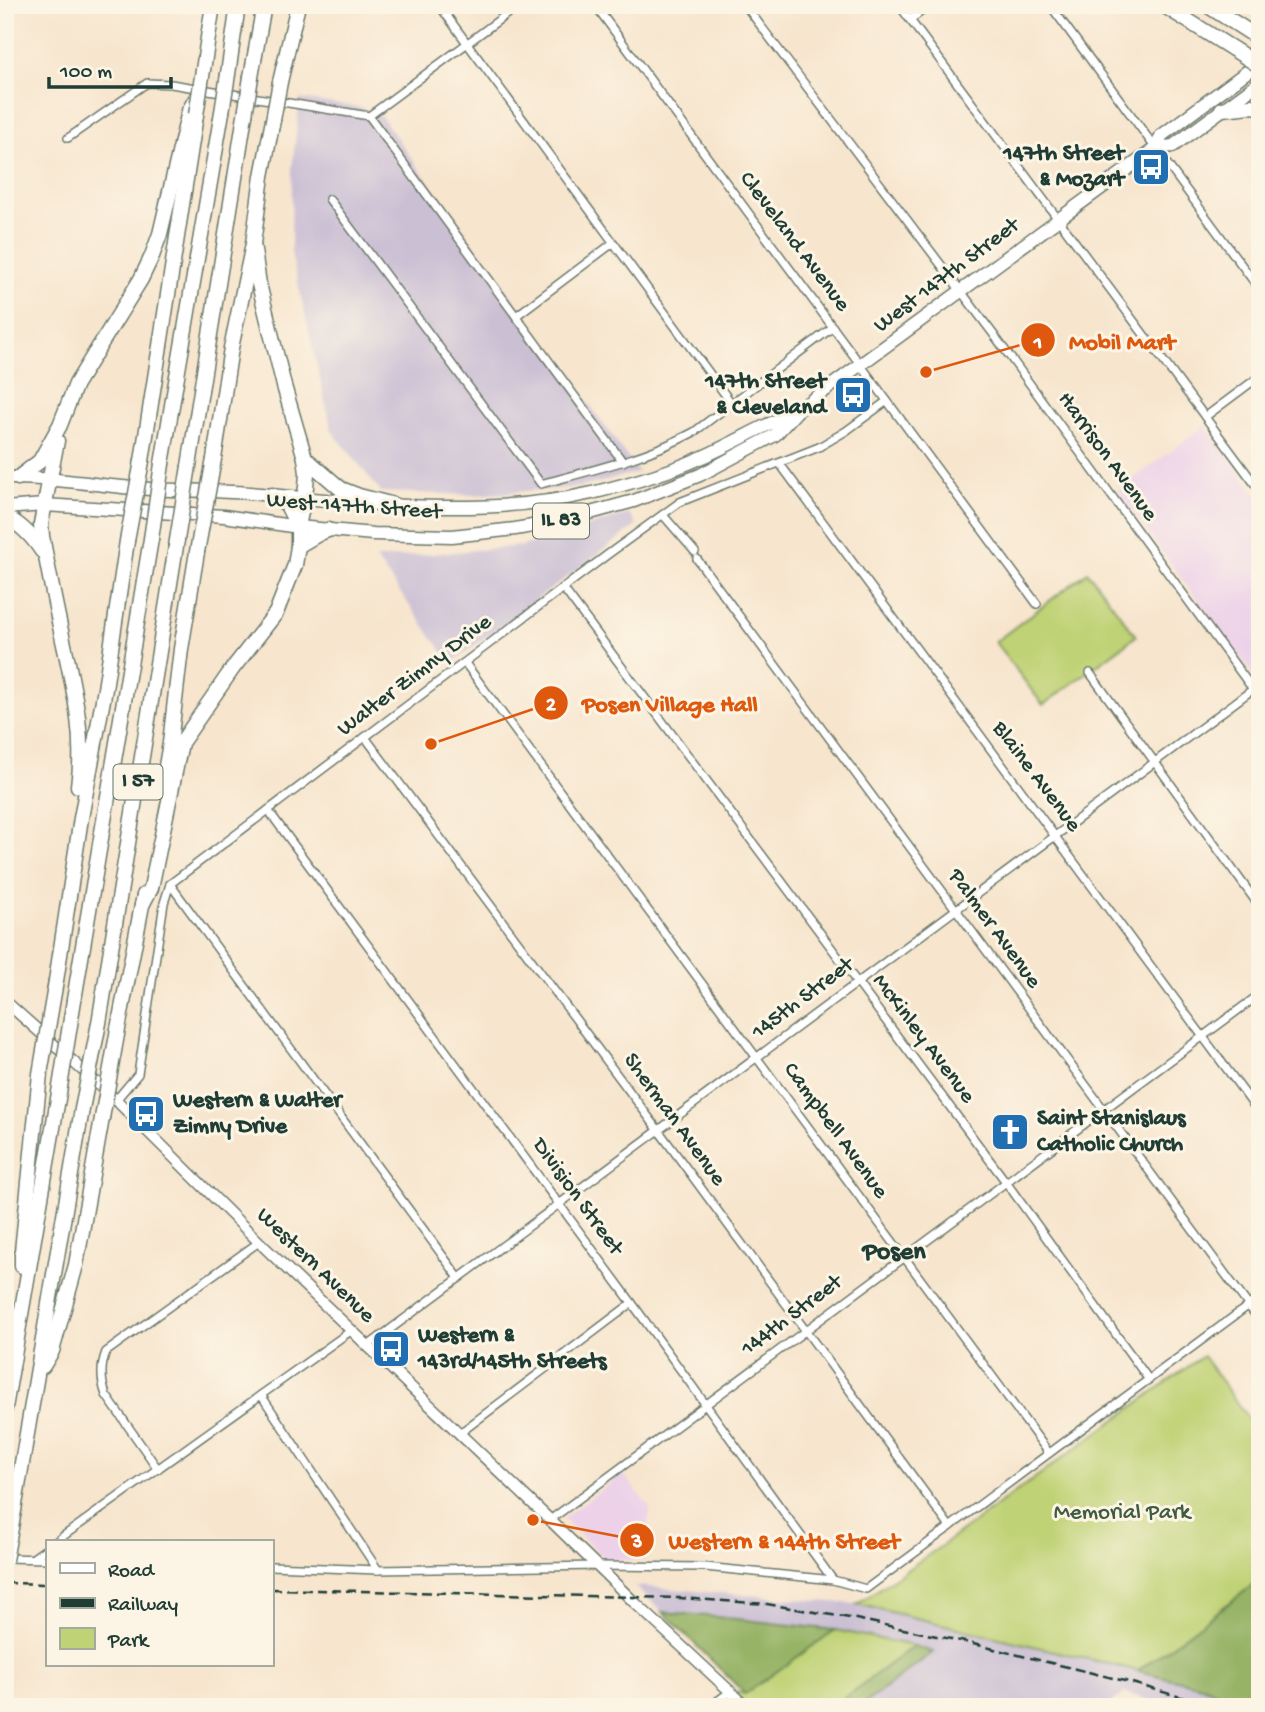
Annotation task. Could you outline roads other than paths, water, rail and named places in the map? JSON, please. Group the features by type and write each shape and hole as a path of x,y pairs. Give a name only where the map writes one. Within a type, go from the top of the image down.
{"highway":[{"path":"12,478 40,461 60,425 76,384 142,279 152,256 200,92 213,5"},
{"name":"I 57","path":"5,1408 238,5"},
{"name":"I 57","path":"5,1559 99,1023 264,5"},
{"path":"38,1377 52,1351 76,1265 170,743 181,649 230,348 253,244 262,176 280,82 298,5"},
{"path":"1163,5 1260,63"},
{"path":"1207,5 1256,36"},
{"path":"1222,109 1260,107"},
{"path":"23,1302 22,1251 40,1074 80,818 105,689 142,461 193,113"},
{"path":"142,905 151,888 181,743 233,668 276,613 295,565 307,473 259,284 253,244"},
{"path":"60,425 41,524 78,716 80,759 77,791 80,818"},
{"path":"305,458 341,489 394,505"},
{"path":"272,495 287,505 298,527"},
{"path":"5,516 27,531 46,557"},
{"path":"298,546 328,530"}],"main road":[{"name":"West 147th Street","path":"1156,148 1161,136 1260,63"},
{"name":"West 147th Street","path":"12,478 49,478 124,487 434,508 486,508 546,501 591,493 643,479 697,460 797,411 862,366 1156,148 1174,146 1260,82"},
{"name":"West 147th Street","path":"5,508 44,505 224,516 373,534 452,536 515,529 561,521 634,501 700,475 775,435 797,411"},
{"name":"Western Avenue","path":"5,1001 116,1100 259,1242 747,1707"}],"street":[{"path":"439,5 732,404"},
{"path":"369,116 519,5"},
{"name":"Cleveland Avenue","path":"594,5 1037,604"},
{"name":"Harrison Avenue","path":"745,5 1256,686 1260,699"},
{"path":"899,5 1260,491"},
{"path":"910,20 930,5"},
{"path":"1050,5 1260,290"},
{"path":"68,138 147,83 171,84 369,116 623,462"},
{"path":"330,199 541,484 623,462 674,443 694,432 833,327"},
{"path":"516,316 613,243"},
{"path":"1205,418 1260,376"},
{"name":"Walter Zimny Drive","path":"170,884 680,502 819,447 887,401"},
{"name":"Blaine Avenue","path":"780,464 1260,1114"},
{"name":"Palmer Avenue","path":"663,515 696,556 1260,1321"},
{"name":"McKinley Avenue","path":"563,588 1006,1182 1149,1380"},
{"name":"Campbell Avenue","path":"465,663 1048,1453"},
{"path":"1090,673 1260,907"},
{"name":"145th Street","path":"369,1345 1256,686"},
{"name":"Sherman Avenue","path":"365,737 950,1527"},
{"name":"Division Street","path":"268,810 833,1580"},
{"path":"116,1100 138,1074 162,913 170,884"},
{"path":"170,884 459,1278"},
{"name":"144th Street","path":"550,1520 1260,994"},
{"path":"158,1469 106,1395 102,1385 101,1363 106,1352 259,1242"},
{"path":"273,1566 378,1570 705,1567 833,1580 866,1589 1260,1297"},
{"path":"460,1433 632,1303"},
{"path":"58,1540 352,1330"},
{"path":"261,1395 378,1570"},
{"path":"32,1559 46,1549"},
{"path":"5,1559 46,1559"},
{"path":"709,1707 731,1691"}],"railway":[{"path":"5,1583 46,1584"},
{"path":"273,1589 680,1598 767,1604 965,1642 1125,1681 1215,1707"}],"place":[{"name":"147th Street & Mozart","path":"1151,167"},
{"name":"Mobil Mart","path":"926,372"},
{"name":"147th Street & Cleveland","path":"853,395"},
{"name":"Posen Village Hall","path":"431,744"},
{"name":"Western & Walter Zimny Drive","path":"146,1114"},
{"name":"Saint Stanislaus Catholic Church","path":"1010,1132"},
{"name":"Western & 143rd/145th Streets","path":"391,1349"},
{"name":"Western & 144th Street","path":"533,1520"}],"district":[{"name":"Posen","path":"894,1253"}],"park label":[{"name":"Memorial Park","path":"1122,1513"}]}
